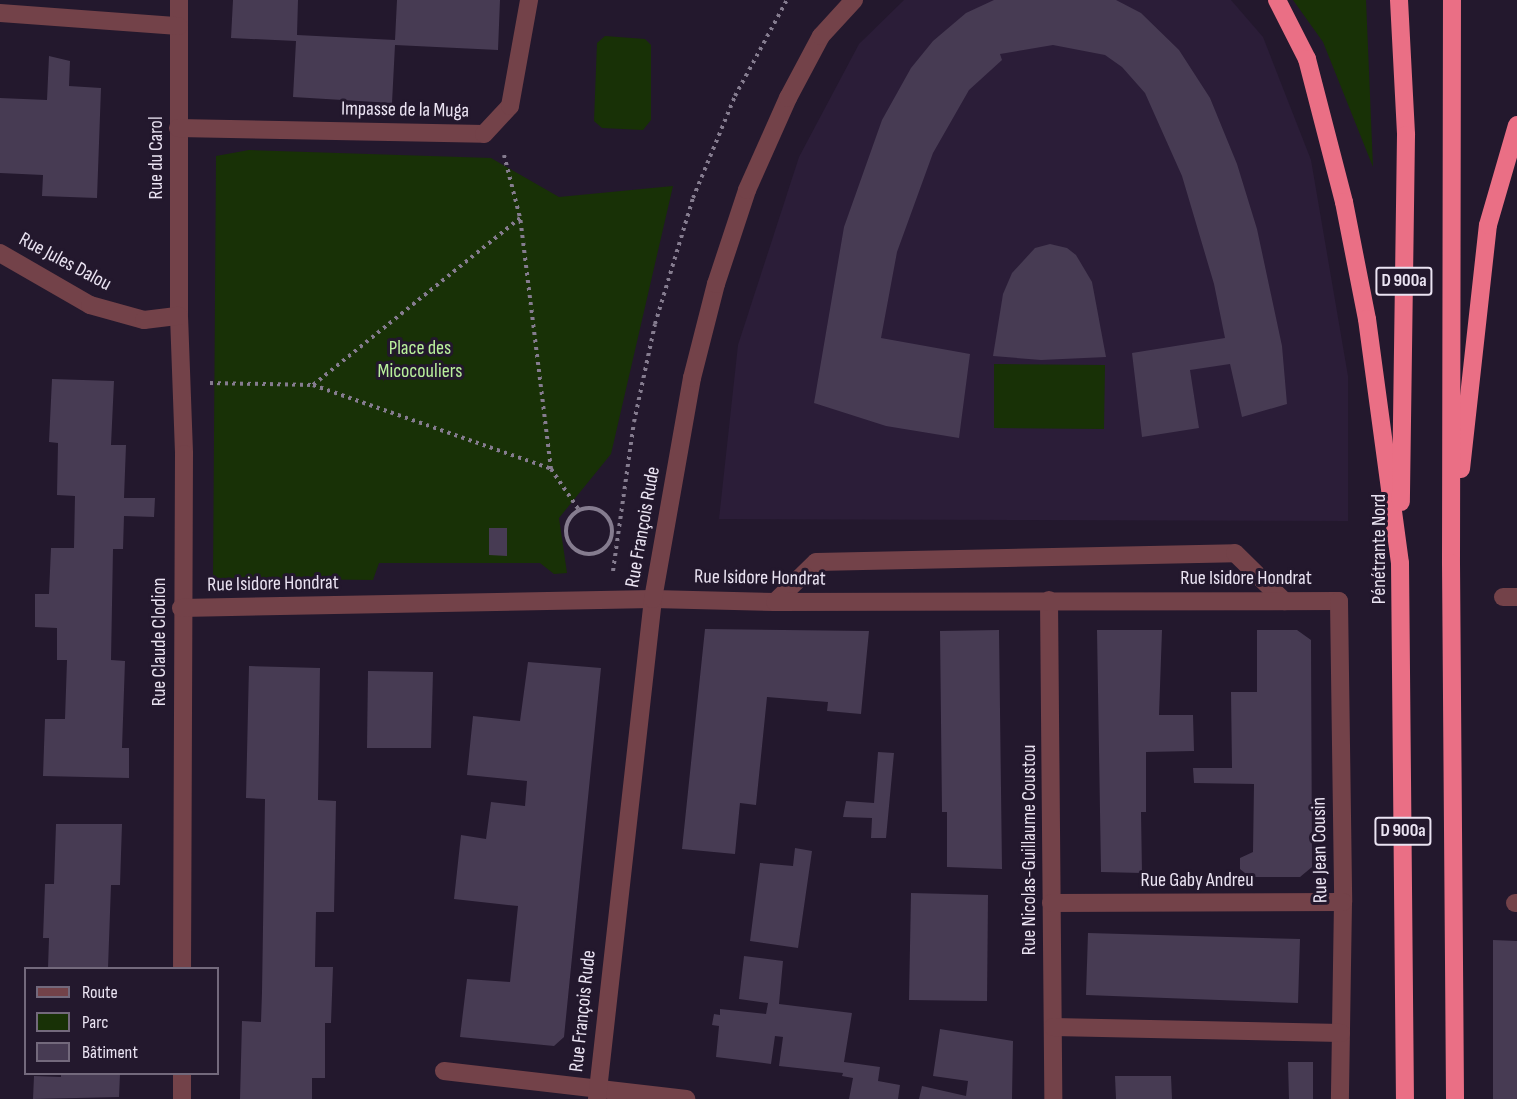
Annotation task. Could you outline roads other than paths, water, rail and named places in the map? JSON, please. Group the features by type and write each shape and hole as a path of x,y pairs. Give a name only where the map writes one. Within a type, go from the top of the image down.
{"highway":[{"path":"1277,0 1307,59 1344,202 1367,319 1400,563"},
{"name":"Pénétrante Nord","path":"1399,0 1406,135 1400,563 1405,1099"},
{"name":"D 900a","path":"1452,0 1451,563 1455,1099"},
{"path":"1451,563 1488,225 1517,125"}],"street":[{"name":"Rue du Carol","path":"178,0 179,316"},
{"name":"Impasse de la Muga","path":"178,129 483,134 510,106 529,0"},
{"name":"Rue François Rude","path":"597,1094 653,598 693,378 716,284 747,190 788,98 821,36 854,0"},
{"path":"0,14 178,26"},
{"name":"Rue Jules Dalou","path":"0,253 90,305 144,320 179,316"},
{"name":"Rue Claude Clodion","path":"179,316 182,382 182,967"},
{"path":"775,602 816,562 1235,554 1284,601"},
{"name":"Rue Isidore Hondrat","path":"181,608 653,598 775,602 1339,601"},
{"name":"Rue Nicolas-Guillaume Coustou","path":"1049,600 1053,1099"},
{"name":"Rue Jean Cousin","path":"1339,601 1343,902 1340,1099"},
{"name":"Rue Gaby Andreu","path":"1052,903 1343,902"},
{"path":"1053,1027 1341,1033"},
{"path":"444,1071 597,1094 686,1099"},
{"path":"182,1075 183,1099"}],"park label":[{"name":"Place des Micocouliers","path":"420,360"}]}
